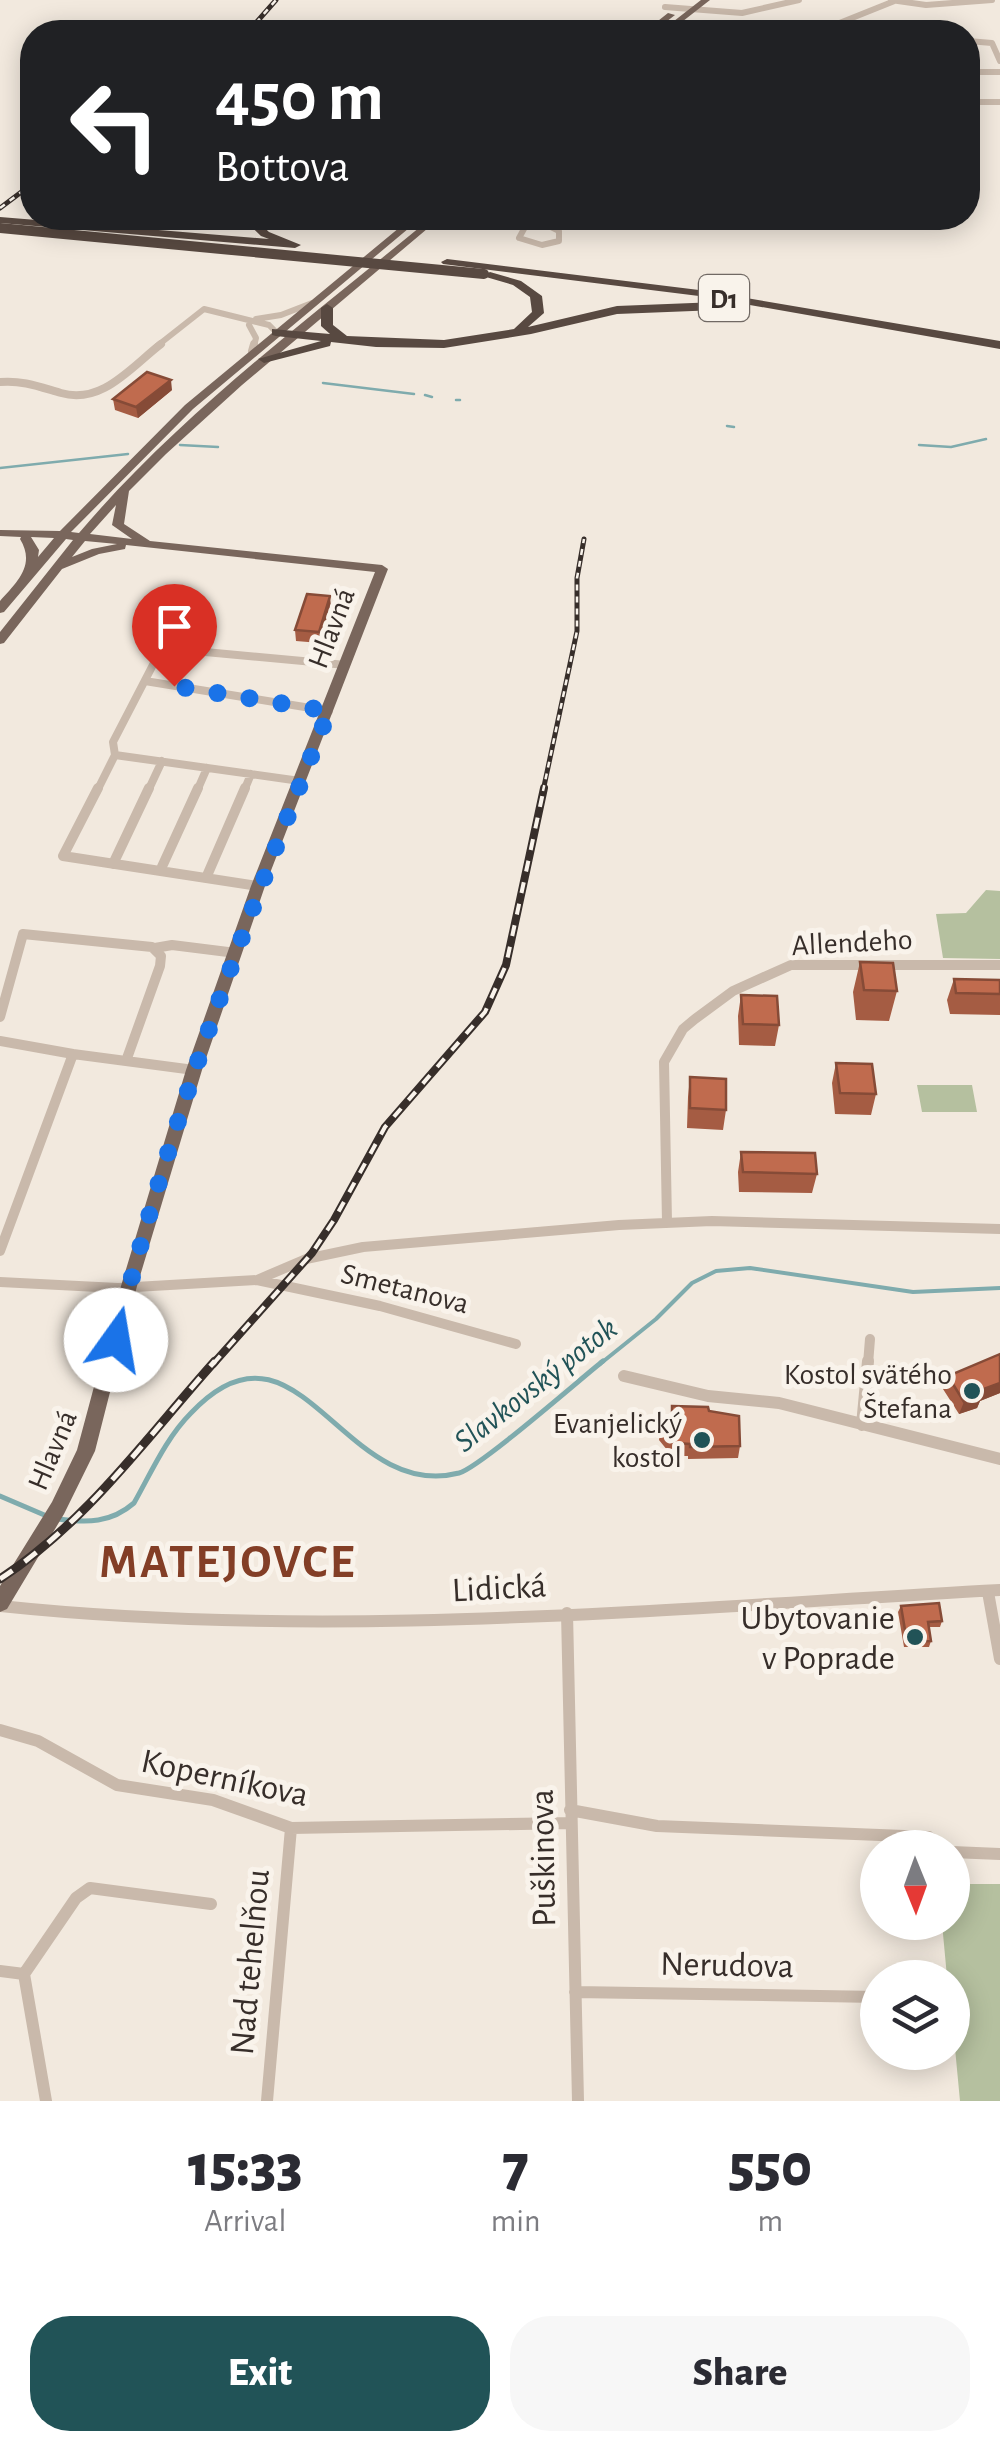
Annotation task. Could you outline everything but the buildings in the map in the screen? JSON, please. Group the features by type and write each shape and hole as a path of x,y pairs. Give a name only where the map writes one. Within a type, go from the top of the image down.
{"highway":[{"name":"D1","path":"24,230 293,252 484,274 718,306 1000,354"},
{"name":"D1","path":"118,230 447,262 699,293 1000,345"},
{"path":"261,230 295,246"},
{"path":"484,274 525,287 538,301 535,318 509,334"},
{"path":"276,332 415,345 493,337 616,310 718,306"},
{"path":"327,308 327,326 347,341"},
{"path":"293,334 299,340 321,343"},
{"path":"258,355 347,341"}],"main road":[{"path":"664,20 680,8 707,0"},
{"path":"680,20 691,5"},
{"path":"0,640 78,541 276,332 401,230"},
{"path":"0,609 140,452 258,355 293,334 421,230"},
{"path":"126,489 118,524 150,545"},
{"path":"27,536 79,516"},
{"path":"0,534 122,547"},
{"path":"27,536 33,550 30,572"},
{"path":"78,541 150,545"},
{"path":"56,568 96,550 150,545"},
{"name":"Hlavná","path":"0,1605 58,1508 95,1424 194,1070 258,886 382,569 150,545"}],"street":[{"path":"707,0 713,8 728,14"},
{"path":"680,20 752,12 798,0"},
{"path":"846,20 894,0 919,5 992,0"},
{"path":"691,5 728,14"},
{"path":"665,7 680,8"},
{"path":"980,40 992,43 1000,61"},
{"path":"524,230 518,238 534,245 559,241 559,230"},
{"path":"245,323 312,303"},
{"path":"0,382 26,380 76,398 94,396 204,309 276,332"},
{"path":"245,323 256,338 258,355"},
{"path":"258,886 63,856 115,754 112,742 160,655 180,648 346,665"},
{"path":"145,681 329,711"},
{"path":"115,754 300,781"},
{"path":"113,864 162,761"},
{"path":"160,871 207,768"},
{"path":"206,878 251,774"},
{"path":"0,1017 22,934 155,948 172,944 236,954"},
{"path":"126,1061 160,966 155,948"},
{"name":"Allendeho","path":"667,1222 664,1062 683,1029 695,1018 732,991 791,965 1000,964"},
{"path":"0,1042 194,1070"},
{"path":"0,1251 74,1054"},
{"path":"0,1282 134,1285 257,1280 306,1259 363,1247 667,1222 1000,1229"},
{"name":"Smetanova","path":"257,1280 380,1306 516,1344"},
{"path":"862,1425 870,1340"},
{"path":"624,1376 708,1396 779,1403 1000,1459"},
{"path":"994,1591 1000,1658"},
{"name":"Lidická","path":"0,1605 113,1618 402,1621 994,1591"},
{"name":"Puškinova","path":"567,1614 578,2101"},
{"name":"Koperníkova","path":"0,1730 38,1741 117,1785 213,1800 291,1828 570,1816 657,1826 860,1835"},
{"name":"Nad tehelňou","path":"266,2101 291,1828"},
{"path":"970,1853 1000,1854"},
{"path":"46,2101 24,1974 76,1898 90,1888 210,1904"},
{"path":"0,1971 24,1974"},
{"name":"Nerudova","path":"575,1992 860,1997"}],"green space":[{"path":"986,890 1000,891 1000,959 943,958 936,914 966,913"},
{"path":"917,1085 972,1085 977,1112 922,1112"},
{"path":"970,1884 1000,1884 1000,2101 960,2101 957,2070 970,2070 970,1960 945,1960 944,1940 970,1940"}],"waterway":[{"path":"323,383 414,394"},
{"path":"425,395 432,397"},
{"path":"727,426 734,427"},
{"path":"919,445 951,447 986,439"},
{"path":"180,445 218,447"},
{"path":"0,468 128,454"},
{"name":"Slavkovský potok","path":"600,1364 656,1319 692,1283 716,1271 750,1268 913,1292 1000,1288"},
{"name":"Slavkovský potok","path":"58,1519 98,1520 116,1515 134,1503 174,1433 191,1413 228,1384 262,1378 292,1390 383,1460 418,1474 459,1473 507,1440 603,1361"},
{"name":"Slavkovský potok","path":"0,1496 49,1517"}],"railway":[{"path":"258,20 276,0"},
{"path":"0,208 20,193"},
{"path":"543,791 577,631 577,578 584,539"},
{"path":"213,1364 312,1253 385,1127 485,1012 506,965 544,788"},
{"path":"0,1579 89,1505 215,1361"}],"place":[{"name":"Kostol svätého Štefana","path":"972,1391"},
{"name":"Evanjelický kostol","path":"702,1440"},
{"name":"Ubytovanie v Poprade","path":"915,1637"}],"district":[{"name":"MATEJOVCE","path":"228,1560"}],"route":[{"path":"116,1340 128,1286 194,1070 258,886 329,711 174,686"}]}
